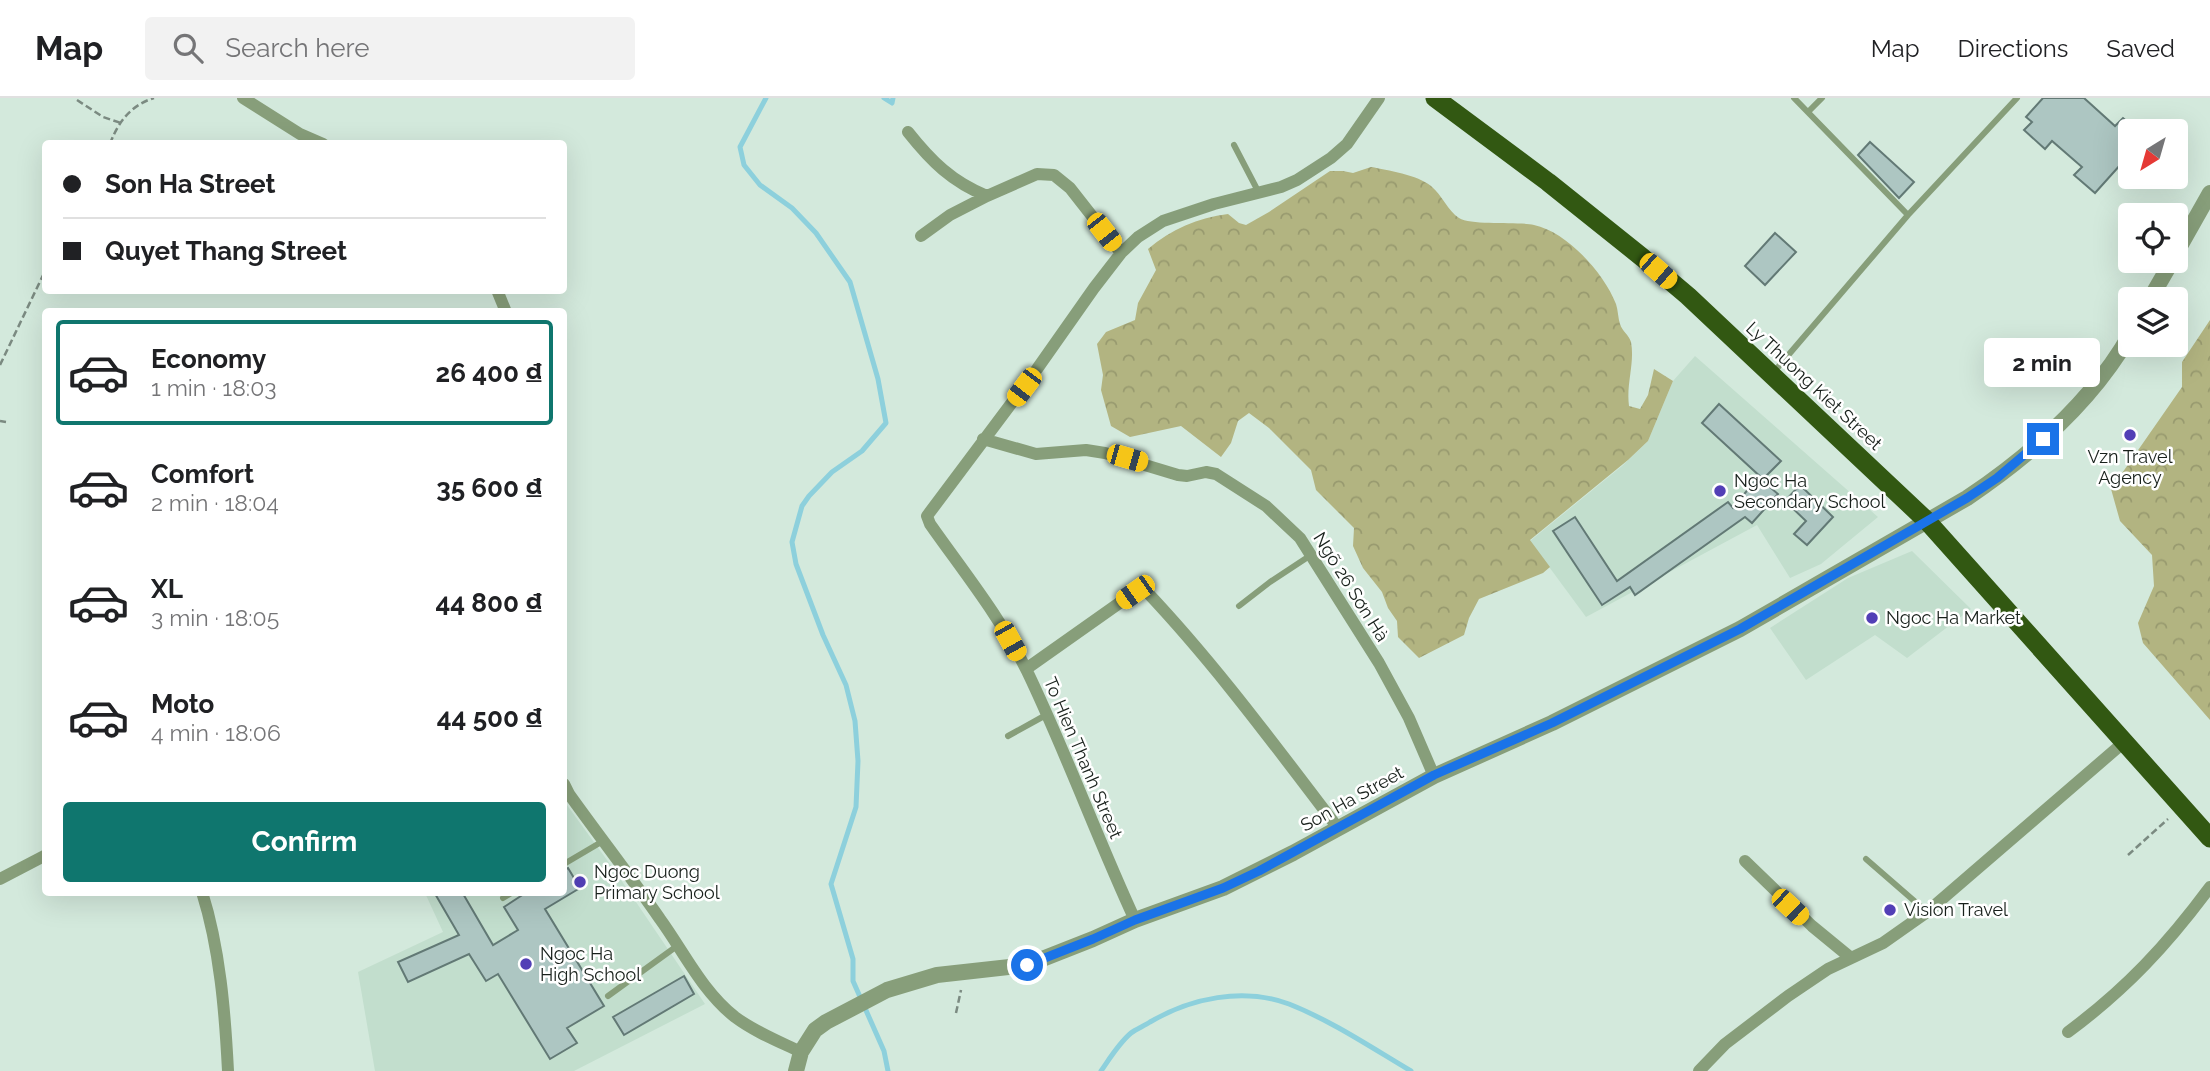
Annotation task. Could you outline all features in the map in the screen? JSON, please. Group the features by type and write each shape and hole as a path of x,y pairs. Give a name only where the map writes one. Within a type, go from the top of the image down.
{"highway":[{"name":"Ly Thuong Kiet Street","path":"1448,102 1688,296 1927,521 2210,838"}],"street":[{"path":"243,98 314,140"},
{"name":"To Hien Thanh Street","path":"1135,920 1026,669 927,516 1094,288 1121,253 1138,237 1163,221 1214,204 1260,194 1297,180 1332,158 1347,144 1379,98"},
{"path":"908,132 927,156 959,184 987,196"},
{"path":"921,236 950,215 987,196 1037,174 1054,174 1070,188 1121,253"},
{"path":"2188,232 2210,193"},
{"name":"Son Ha Street","path":"796,1071 801,1052 816,1030 887,990 918,979 1027,965 1135,920 1223,888 1434,775 1552,723 1752,623 1997,478 2081,403 2118,354"},
{"name":"Ngõ 26 Sơn Hà","path":"983,439 1036,454 1086,450 1178,475 1206,472 1216,474 1266,506 1300,538 1379,663 1409,718 1434,775"},
{"path":"1026,669 1135,592 1146,591 1192,641 1338,828"},
{"path":"1699,1071 1726,1044 1788,996 1828,969 1883,943 1927,912 2123,743"},
{"path":"567,788 718,1001 753,1029 801,1052"},
{"path":"0,879 42,857"},
{"path":"1745,860 1790,907 1851,958"},
{"path":"2068,1032 2105,1005 2130,982 2210,887"},
{"path":"203,896 211,920 228,1071"}],"lane":[{"path":"1794,98 1908,215"},
{"path":"1808,112 1822,98"},
{"path":"1772,375 1908,215 2017,98"},
{"path":"1234,145 1260,194"},
{"path":"1239,606 1311,555"},
{"path":"1008,736 1046,715"},
{"path":"567,862 603,841"},
{"path":"1866,859 1927,912"},
{"path":"608,996 677,946"}],"path":[{"path":"112,140 133,108 153,98"},
{"path":"77,100 103,117 121,123"},
{"path":"0,365 42,277"},
{"path":"0,421 6,422"},
{"path":"2127,855 2181,807"},
{"path":"956,973 961,994 956,1013"}],"shaded area":[{"name":"Ngoc Ha Secondary School","path":"1695,356 1878,517 1821,564 1790,578 1757,525 1586,617 1530,541 1622,466 1648,441 1673,381"},
{"name":"Ngoc Ha Market","path":"1912,551 1971,609 1907,658 1875,635 1806,680 1770,628 1848,578"},
{"name":"Ngoc Ha High School","path":"567,805 705,1004 574,1071 375,1071 358,972 443,932 426,896 567,896"}],"green space":[{"path":"1371,167 1425,182 1459,218 1484,223 1534,225 1559,236 1583,255 1603,280 1616,304 1619,322 1631,342 1629,406 1640,409 1648,395 1654,369 1673,381 1648,441 1530,540 1550,567 1543,573 1479,599 1464,635 1419,658 1398,637 1397,621 1382,592 1363,568 1353,546 1354,528 1316,490 1311,470 1269,428 1249,413 1238,421 1231,443 1221,457 1181,426 1130,437 1111,426 1101,390 1103,375 1097,344 1106,332 1135,320 1138,303 1156,270 1148,249 1176,230 1206,218 1228,214 1246,225 1330,171 1353,173"},
{"path":"2210,320 2210,720 2143,643 2138,623 2154,586 2152,555 2120,521 2111,489 2182,387 2182,362 2188,357"}],"building":[{"path":"2043,98 2084,98 2115,126 2118,123 2118,167 2095,193 2074,175 2082,167 2052,141 2045,149 2024,130 2032,122 2026,117"},
{"path":"1870,142 1914,182 1899,198 1858,155"},
{"path":"1775,233 1796,252 1765,285 1745,266"},
{"path":"1719,404 1781,461 1763,479 1702,423"},
{"path":"1758,477 1778,494 1752,523 1745,517 1635,595 1630,587 1602,605 1553,531 1575,517 1617,581 1728,502 1733,508"},
{"path":"1800,485 1833,517 1807,545 1794,534 1806,521 1785,501"},
{"path":"567,868 580,888 567,896"},
{"path":"436,896 464,896 493,945 518,930 504,907 521,896 567,896 545,909 604,1006 567,1028 577,1043 550,1059 498,974 486,981 469,954 408,982 398,962 459,935"},
{"path":"684,976 694,994 624,1035 613,1017"}],"waterway":[{"path":"766,98 740,147 744,165 760,185 792,208 816,233 850,282 878,379 886,423 862,451 832,472 809,496 802,506 792,542 796,564 823,635 846,685 855,721 858,761 856,807 831,884 853,959 853,981 884,1051 888,1071"},
{"path":"884,98 892,103 893,98"},
{"path":"1101,1071 1123,1041 1138,1029 1166,1014 1200,1001 1236,996 1254,996 1289,1004 1352,1035 1411,1071"}],"place":[{"name":"Vzn Travel Agency","path":"2130,435"},
{"name":"Ngoc Ha Secondary School","path":"1720,491"},
{"name":"Ngoc Ha Market","path":"1872,618"},
{"name":"Ngoc Duong Primary School","path":"580,882"},
{"name":"Vision Travel","path":"1890,910"},
{"name":"Ngoc Ha High School","path":"526,964"}],"route":[{"path":"1027,965 1135,920 1223,888 1293,853 1434,775 1552,723 1678,662 1967,498 1997,478 2043,439"}]}
